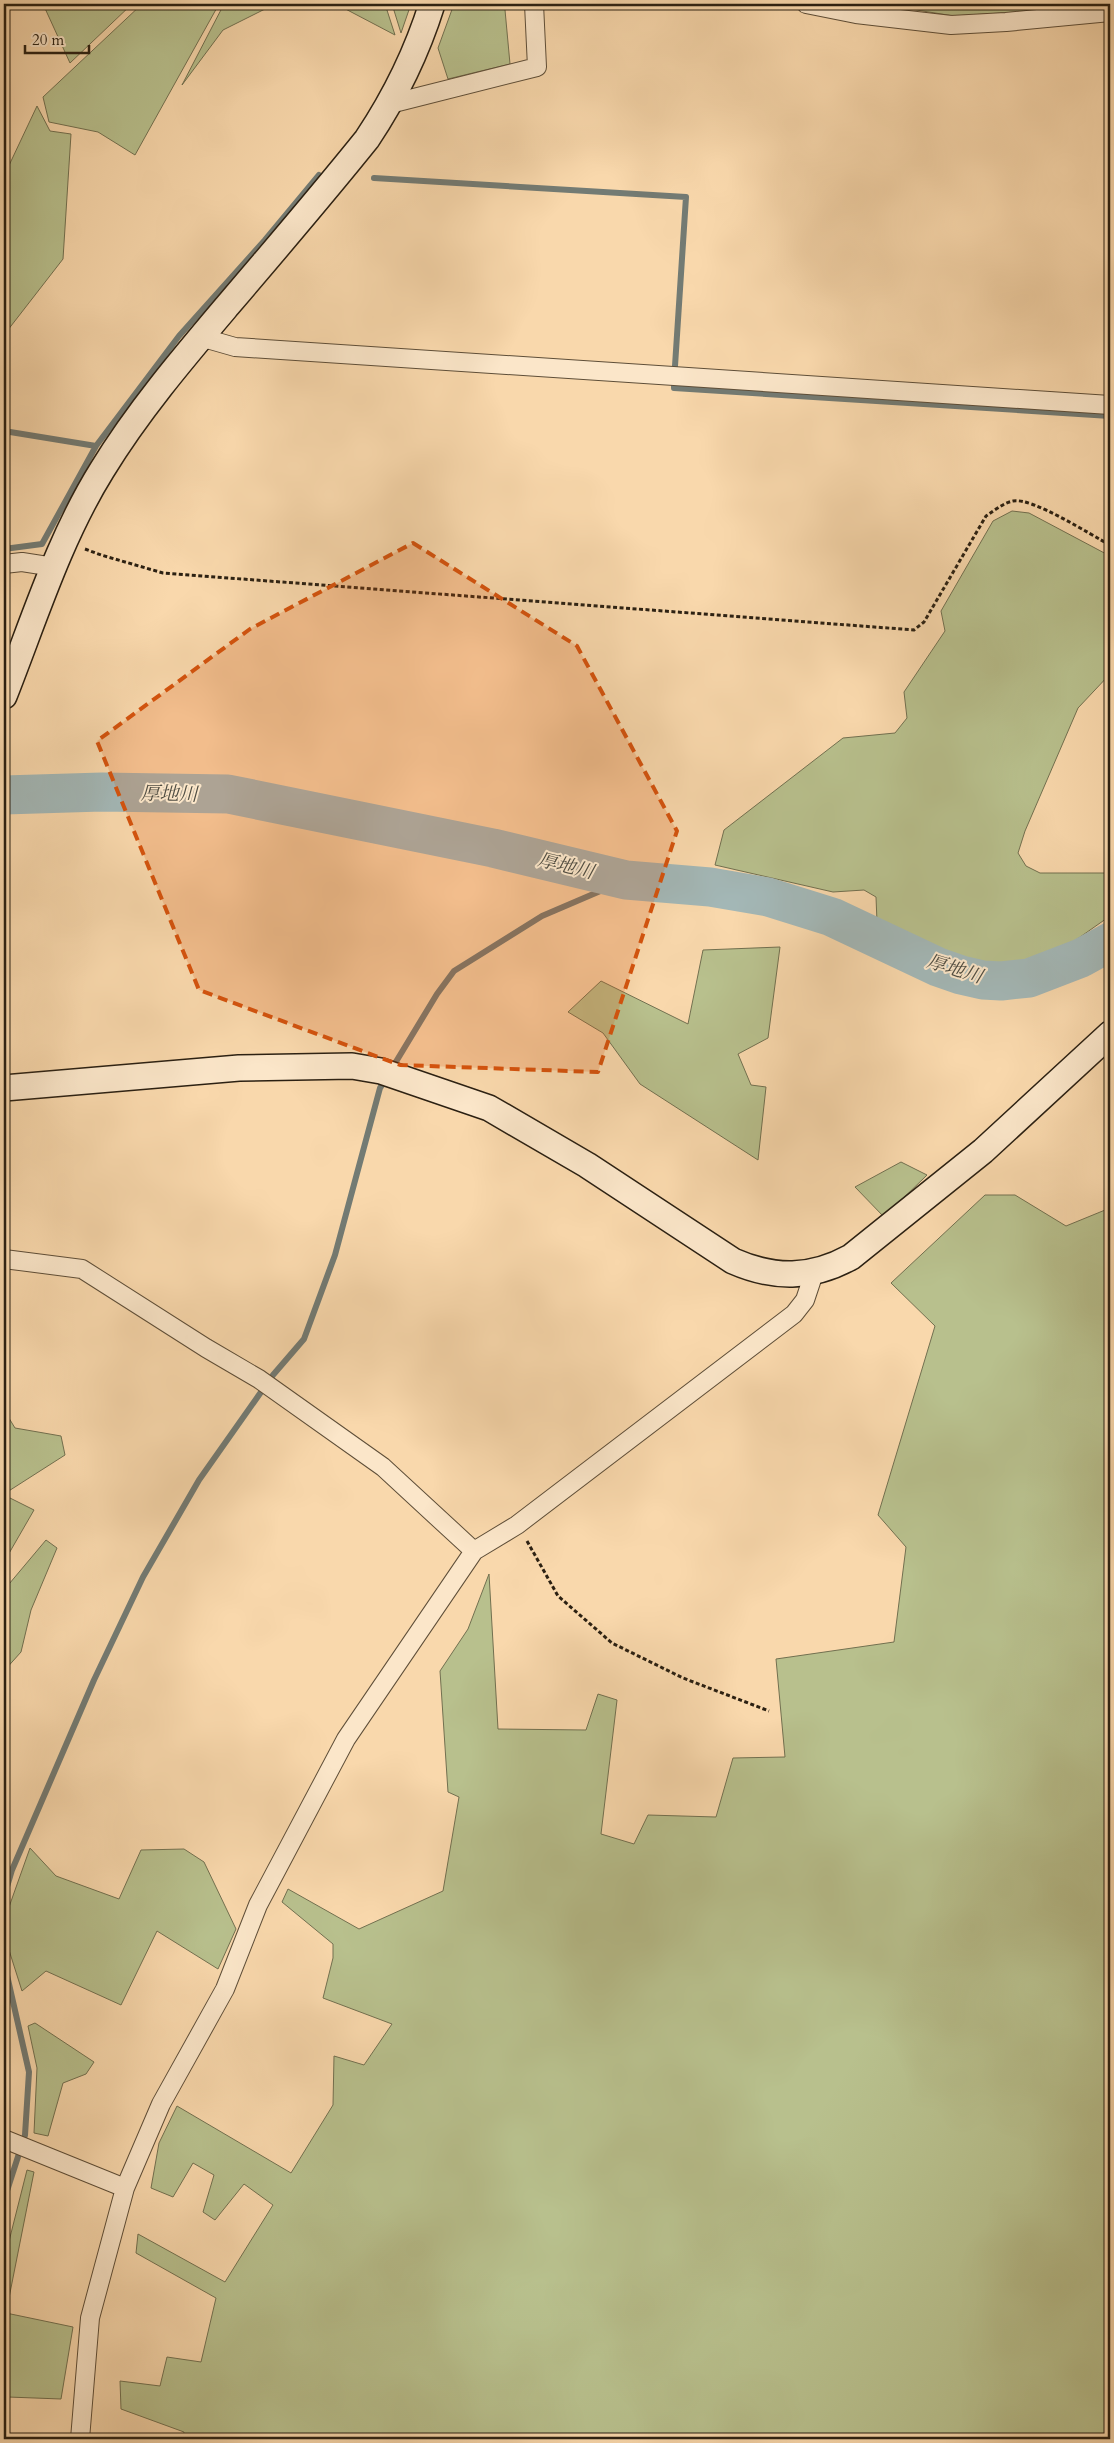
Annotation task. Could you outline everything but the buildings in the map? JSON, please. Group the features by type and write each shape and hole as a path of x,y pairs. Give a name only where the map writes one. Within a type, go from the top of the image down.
{"street":[{"path":"4,696 54,567 102,470 141,412 200,337 330,186 367,139 390,104 426,23 432,4"},
{"path":"390,104 537,67 534,4"},
{"path":"806,4 856,14 951,24 1016,22 1110,12"},
{"path":"200,337 235,347 1110,405"},
{"path":"4,564 22,562 54,567"},
{"path":"4,1088 239,1068 352,1066 390,1074 489,1108 587,1165 733,1261 756,1271 781,1274 814,1273 831,1268 850,1257 982,1151 1110,1034"},
{"path":"4,1259 82,1268 206,1348 259,1379 384,1467 474,1551"},
{"path":"80,2439 90,2318 125,2188 177,2072 225,1989 258,1905 346,1739 474,1551 518,1524 794,1314 805,1300 814,1273"},
{"path":"7,2140 125,2188"}],"path":[{"path":"66,540 101,556 164,573 914,630 924,622 986,516 1014,501 1030,502 1110,545"},
{"path":"518,1524 558,1596 612,1643 683,1678 770,1711"}],"highlighted area":[{"path":"413,543 577,646 677,831 598,1072 400,1065 199,990 97,741 250,629"}],"green space":[{"path":"43,4 132,4 70,63"},
{"path":"142,4 219,4 135,155 98,132 49,122 43,97"},
{"path":"224,4 275,4 223,30 182,85"},
{"path":"336,4 385,4 395,35"},
{"path":"392,4 411,4 401,33"},
{"path":"454,4 508,4 505,10 510,64 448,79 438,48"},
{"path":"879,4 1102,4 1079,8 954,16"},
{"path":"37,106 50,131 71,134 63,259 4,335 4,176"},
{"path":"1012,511 1029,513 1110,556 1110,674 1078,708 1025,831 1018,853 1026,866 1040,873 1110,873 1110,916 1046,961 1015,972 962,967 877,922 876,897 864,890 833,892 715,865 724,830 843,738 895,733 907,718 904,692 945,631 941,611 993,521"},
{"path":"780,947 768,1038 738,1054 751,1085 766,1087 758,1160 640,1084 603,1033 568,1012 601,981 688,1024 703,950"},
{"path":"901,1162 927,1175 884,1217 855,1187"},
{"path":"985,1195 1015,1195 1066,1226 1110,1208 1110,2439 183,2439 184,2432 121,2409 120,2381 160,2386 167,2357 201,2362 216,2298 136,2253 138,2234 225,2282 273,2205 244,2184 215,2220 203,2212 214,2175 193,2163 173,2197 151,2188 159,2143 177,2106 291,2173 333,2105 334,2056 364,2065 392,2024 323,1998 333,1958 333,1944 282,1902 288,1889 359,1929 443,1891 459,1797 448,1792 440,1671 468,1629 489,1574 498,1729 586,1730 598,1694 617,1700 601,1834 634,1844 648,1815 716,1817 733,1758 785,1757 776,1659 894,1642 906,1547 878,1515 935,1326 891,1283"},
{"path":"4,1410 15,1428 61,1436 65,1455 4,1494"},
{"path":"4,1495 34,1510 4,1562"},
{"path":"46,1540 57,1548 31,1610 21,1652 4,1671 4,1590"},
{"path":"30,1848 56,1876 119,1899 141,1850 184,1849 204,1862 236,1929 218,1969 157,1931 121,2005 46,1971 22,1991 8,1947 9,1907"},
{"path":"35,2023 94,2062 86,2074 63,2083 48,2136 34,2133 37,2068 28,2026"},
{"path":"27,2170 34,2172 6,2313 73,2327 61,2399 8,2397 4,2375 4,2261"}],"waterway":[{"path":"4,431 96,446 179,336 265,240 319,175"},
{"path":"374,178 686,197 675,366"},
{"path":"674,385 674,388 1110,416"},
{"path":"4,549 42,544 96,446"},
{"name":"厚地川","path":"4,795 102,792 228,794 493,848 626,880 710,887 768,897 832,917 938,967 983,980 1001,981 1029,978 1081,958 1110,942"},
{"path":"391,1070 437,994 454,971 542,916 626,880"},
{"path":"4,1897 12,1870 94,1680 143,1577 199,1480 273,1375 304,1339 335,1255 380,1088 386,1079"},
{"path":"4,1962 29,2072 25,2135 4,2200"}]}
